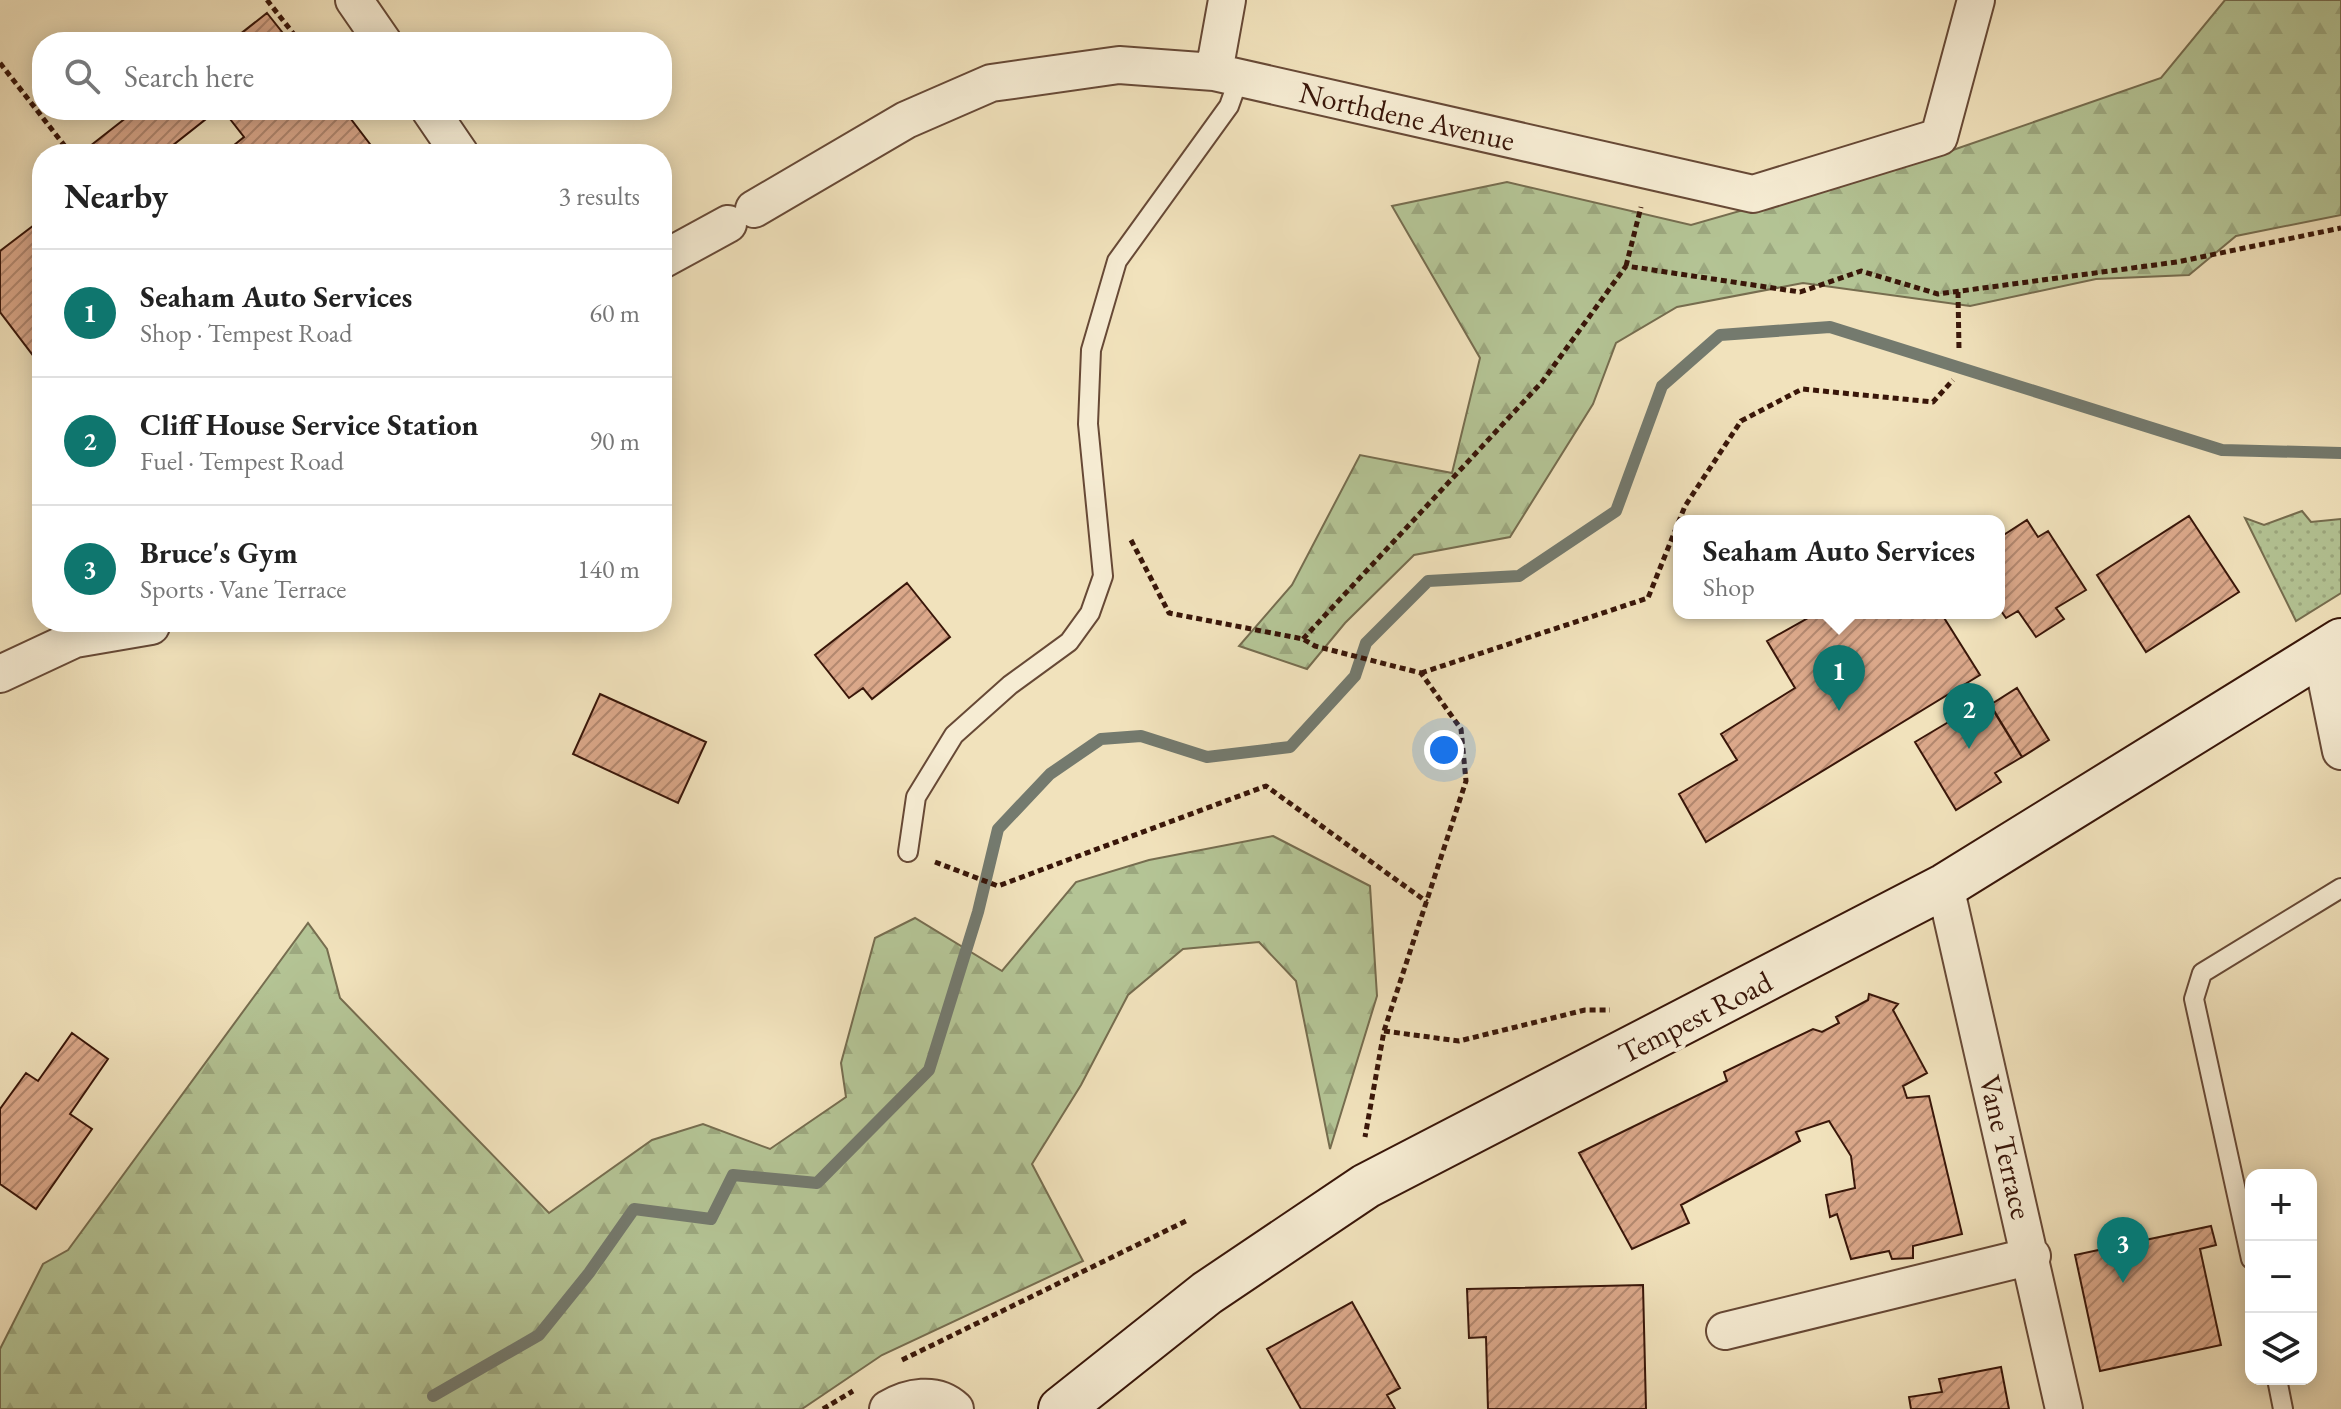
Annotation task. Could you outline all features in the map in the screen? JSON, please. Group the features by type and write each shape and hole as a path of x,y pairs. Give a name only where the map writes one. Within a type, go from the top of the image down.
{"main road":[{"name":"Tempest Road","path":"1061,1409 1207,1293 1366,1186 1945,886 2331,647"}],"street":[{"path":"354,0 376,32"},
{"path":"1226,75 1227,0"},
{"name":"Northdene Avenue","path":"672,255 906,120 991,83 1119,65 1226,75 1753,194 1939,137 1976,0"},
{"path":"437,120 453,144"},
{"path":"0,674 75,639 116,632"},
{"path":"2331,647 2341,751"},
{"name":"Vane Terrace","path":"1945,886 2032,1256 2064,1409"},
{"path":"1725,1331 2032,1256"},
{"path":"888,1409 908,1397 947,1401 955,1409"}],"lane":[{"path":"908,852 916,797 954,735 1010,685 1069,642 1090,613 1103,576 1101,531 1092,488 1088,424 1091,350 1117,261 1229,106 1226,75"},
{"path":"2247,1241 2194,999 2202,973 2341,888"},
{"path":"2278,1385 2283,1409"}],"path":[{"path":"267,0 292,32"},
{"path":"0,63 32,104"},
{"path":"44,120 63,144"},
{"path":"1303,639 1542,382 1626,266 1650,171"},
{"path":"1626,266 1800,292 1861,271 1938,294 2177,262 2341,228"},
{"path":"1958,292 1959,350"},
{"path":"1681,515 1741,421 1802,389 1933,402 1953,380"},
{"path":"1128,534 1169,613 1303,639 1315,646 1421,673 1648,598 1673,536"},
{"path":"1366,1130 1384,1031 1466,781 1461,729 1421,673"},
{"path":"908,852 998,886 1266,786 1427,902"},
{"path":"1384,1031 1459,1041 1585,1010 1637,1011 1659,1036"},
{"path":"917,1351 1188,1220"}],"green space":[{"path":"2225,0 2341,0 2341,215 2236,236 2189,275 2096,279 1970,306 1803,283 1677,307 1616,343 1593,404 1510,537 1414,555 1345,623 1307,669 1239,646 1292,585 1360,455 1452,473 1480,358 1392,206 1507,182 1691,225 1950,151 2161,78"},
{"path":"2302,511 2311,522 2341,519 2341,593 2296,621 2245,518 2264,525"},
{"path":"1273,836 1370,886 1377,996 1330,1149 1296,981 1259,942 1183,949 1128,995 1081,1085 1032,1164 1083,1261 882,1355 802,1409 0,1409 0,1349 43,1264 68,1250 308,923 327,949 340,998 549,1213 652,1140 703,1124 770,1149 846,1097 841,1063 875,938 915,918 1002,971 1076,882 1149,860"}],"building":[{"path":"267,13 282,32 243,32"},
{"path":"123,120 205,120 175,144 93,144"},
{"path":"231,120 352,120 370,144 235,144 244,137"},
{"path":"32,227 32,354 0,312 0,251"},
{"path":"2189,516 2239,592 2146,652 2097,575"},
{"path":"2027,520 2038,537 2048,531 2086,590 2056,608 2064,619 2036,637 2018,611 2005,617 2005,534"},
{"path":"907,583 950,637 872,699 863,688 849,698 815,655"},
{"path":"1806,619 1945,619 1980,675 1706,842 1679,794 1737,760 1721,734 1795,688 1767,641"},
{"path":"2017,688 2049,740 2022,757 1990,705"},
{"path":"600,694 706,742 678,803 573,754"},
{"path":"1987,699 2022,757 1995,773 2001,782 1956,810 1915,742"},
{"path":"1869,994 1898,1004 1893,1010 1927,1073 1903,1086 1907,1098 1929,1096 1962,1234 1913,1246 1913,1258 1892,1259 1889,1251 1851,1259 1837,1214 1830,1217 1826,1195 1855,1188 1851,1156 1829,1121 1796,1132 1800,1141 1681,1205 1689,1223 1632,1249 1579,1153 1727,1081 1724,1072 1813,1029 1822,1032 1839,1023 1836,1017 1868,1000"},
{"path":"72,1033 108,1059 70,1114 92,1129 36,1209 0,1184 0,1109 26,1073 38,1081"},
{"path":"2211,1226 2216,1245 2200,1249 2221,1345 2100,1371 2075,1255"},
{"path":"1643,1285 1646,1409 1488,1409 1486,1337 1469,1338 1467,1289"},
{"path":"1352,1302 1400,1388 1387,1395 1395,1409 1301,1409 1267,1349"},
{"path":"2001,1367 2009,1409 1911,1409 1909,1397 1942,1392 1939,1379"}],"waterway":[{"path":"433,1396 539,1335 589,1273 634,1209 711,1219 733,1175 817,1183 929,1070 978,912 998,829 1050,774 1101,739 1141,736 1207,757 1290,747 1355,676 1366,643 1428,581 1519,576 1616,511 1662,386 1720,335 1830,327 2222,450 2341,453"}],"place":[{"name":"Seaham Auto Services","path":"1839,711"},
{"name":"Cliff House Service Station","path":"1969,749"},
{"name":"Bruce's Gym","path":"2123,1283"}]}
